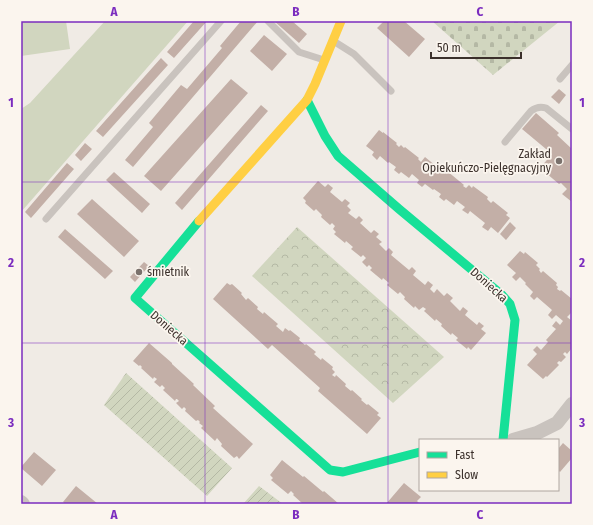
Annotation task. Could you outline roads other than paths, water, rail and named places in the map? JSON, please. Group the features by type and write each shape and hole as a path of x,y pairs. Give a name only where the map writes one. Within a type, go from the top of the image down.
{"street":[{"name":"Doniecka","path":"341,21 307,100 190,232 135,298 330,470 343,472 419,452"},
{"name":"Doniecka","path":"307,100 325,136 338,156 502,295 510,304 515,320 503,439"},
{"path":"516,439 537,433 557,423 572,404"}],"lane":[{"path":"46,219 221,21"},
{"path":"268,21 298,52 324,60"},
{"path":"333,41 354,54 390,91"},
{"path":"560,80 572,65"},
{"path":"505,142 531,111 542,106 572,128"}],"place":[{"name":"Zakład Opiekuńczo-Pielęgnacyjny","path":"559,161"},
{"name":"śmietnik","path":"139,272"}]}
